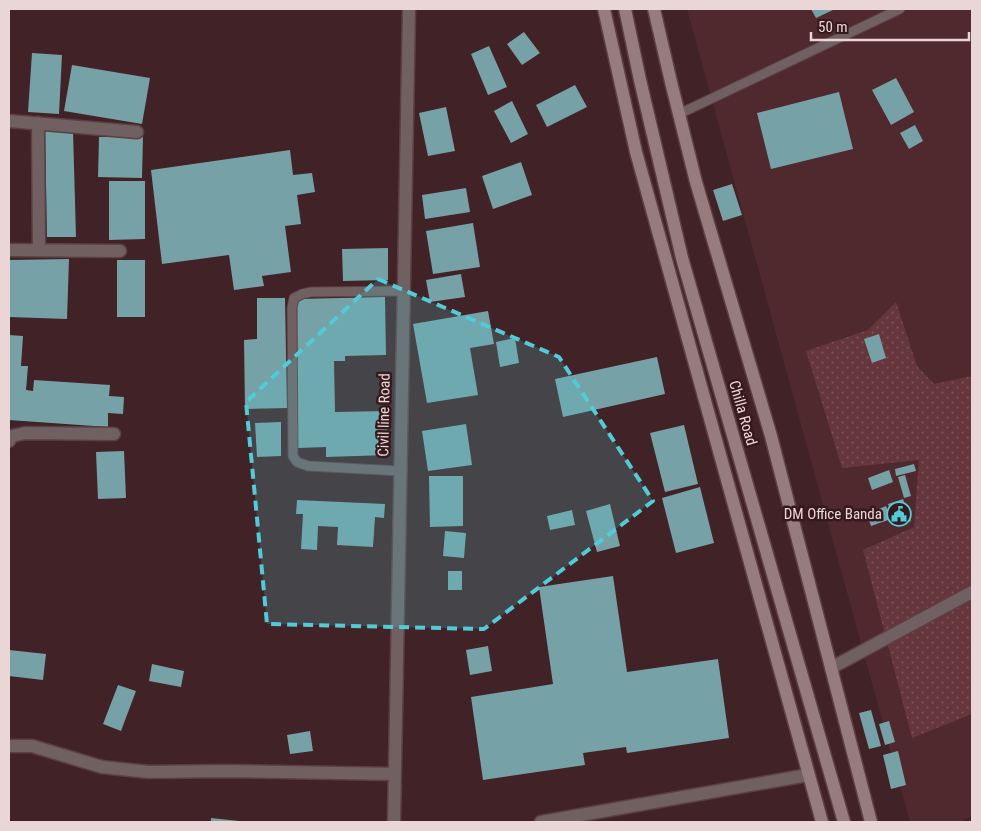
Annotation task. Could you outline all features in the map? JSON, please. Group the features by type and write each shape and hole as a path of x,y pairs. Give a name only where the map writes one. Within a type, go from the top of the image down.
{"street":[{"name":"Civil line Road","path":"394,822 408,9"},
{"path":"604,9 636,152 822,822"},
{"name":"Chilla Road","path":"625,9 682,258 844,822"},
{"path":"654,9 696,182 771,436 871,822"},
{"path":"9,121 136,132"},
{"path":"38,123 39,250"},
{"path":"9,250 120,251"},
{"path":"9,441 12,436 25,433 114,434"},
{"path":"831,668 972,592"},
{"path":"9,746 32,746 102,767 149,772 223,771 395,774"},
{"path":"541,822 808,775"}],"lane":[{"path":"679,114 900,9"},
{"path":"400,471 308,466 297,462 292,456 292,308 294,298 311,292 403,292"}],"highlighted area":[{"path":"378,279 559,357 653,501 484,629 267,624 246,402"}],"shaded area":[{"name":"DM Office Banda","path":"687,9 972,9 972,816 960,822 910,822"},
{"path":"896,302 917,366 934,384 972,376 972,714 912,738 863,550 914,527 919,460 842,468 806,351 868,330"}],"building":[{"path":"811,9 835,9 816,18"},
{"path":"524,32 540,53 522,65 507,44"},
{"path":"489,46 507,87 488,95 471,54"},
{"path":"32,53 62,55 59,114 28,112"},
{"path":"72,65 150,78 142,124 64,111"},
{"path":"896,78 914,112 891,125 872,90"},
{"path":"575,85 587,107 547,127 536,105"},
{"path":"839,92 853,149 771,169 757,113"},
{"path":"512,101 528,134 511,143 494,111"},
{"path":"446,107 455,151 428,156 419,113"},
{"path":"915,125 923,141 909,149 900,133"},
{"path":"73,130 76,237 47,237 45,131"},
{"path":"99,137 143,137 142,178 98,177"},
{"path":"290,150 293,175 312,173 315,192 297,195 301,224 285,226 291,272 262,276 264,286 234,290 229,255 162,264 151,170"},
{"path":"521,162 532,195 493,209 482,176"},
{"path":"109,181 145,181 145,239 109,240"},
{"path":"732,184 742,215 723,221 713,190"},
{"path":"466,188 470,212 425,219 422,195"},
{"path":"473,223 480,267 433,274 426,231"},
{"path":"388,248 388,280 343,281 342,249"},
{"path":"69,259 67,319 9,317 9,260"},
{"path":"117,260 145,260 145,317 117,317"},
{"path":"461,274 465,297 430,302 426,280"},
{"path":"385,297 386,355 345,356 345,361 334,361 335,412 387,411 388,455 326,457 326,447 298,448 296,299"},
{"path":"257,298 285,298 287,408 245,409 244,340 257,339"},
{"path":"488,311 494,344 470,348 478,395 427,403 413,324"},
{"path":"879,334 886,358 872,363 864,339"},
{"path":"9,335 23,336 21,366 28,366 26,390 33,391 34,380 110,385 109,396 124,397 123,414 108,413 108,427 9,420"},
{"path":"515,338 519,363 500,367 496,342"},
{"path":"657,357 665,394 563,417 555,379"},
{"path":"281,422 281,456 257,457 255,423"},
{"path":"466,424 472,465 428,471 422,431"},
{"path":"684,425 698,484 665,492 650,433"},
{"path":"124,451 126,498 98,499 96,452"},
{"path":"914,464 916,471 896,476 895,469"},
{"path":"889,470 893,482 872,490 868,478"},
{"path":"905,475 911,496 904,498 898,477"},
{"path":"429,476 463,476 463,526 430,527"},
{"path":"700,487 714,543 676,553 662,498"},
{"path":"903,499 911,521 896,526 888,504"},
{"path":"297,500 385,504 384,518 375,517 373,547 337,545 338,527 318,526 317,550 301,549 303,514 296,514"},
{"path":"610,504 620,546 597,552 586,511"},
{"path":"886,506 891,519 871,526 867,514"},
{"path":"572,510 575,525 550,530 547,516"},
{"path":"445,531 466,533 464,558 443,556"},
{"path":"448,571 462,571 462,590 448,590"},
{"path":"613,576 627,672 718,659 729,738 627,753 626,747 583,753 585,765 483,780 471,697 553,684 539,587"},
{"path":"488,646 492,671 470,675 466,650"},
{"path":"9,650 46,654 43,680 9,676"},
{"path":"152,664 184,671 181,687 149,681"},
{"path":"118,685 136,691 121,731 103,724"},
{"path":"871,710 881,746 869,749 859,713"},
{"path":"889,721 895,742 885,745 879,724"},
{"path":"310,731 313,751 290,754 287,735"},
{"path":"898,751 906,785 891,789 883,755"},
{"path":"211,818 239,821 239,822 211,822"}],"place":[{"name":"DM Office Banda","path":"899,514"}]}
